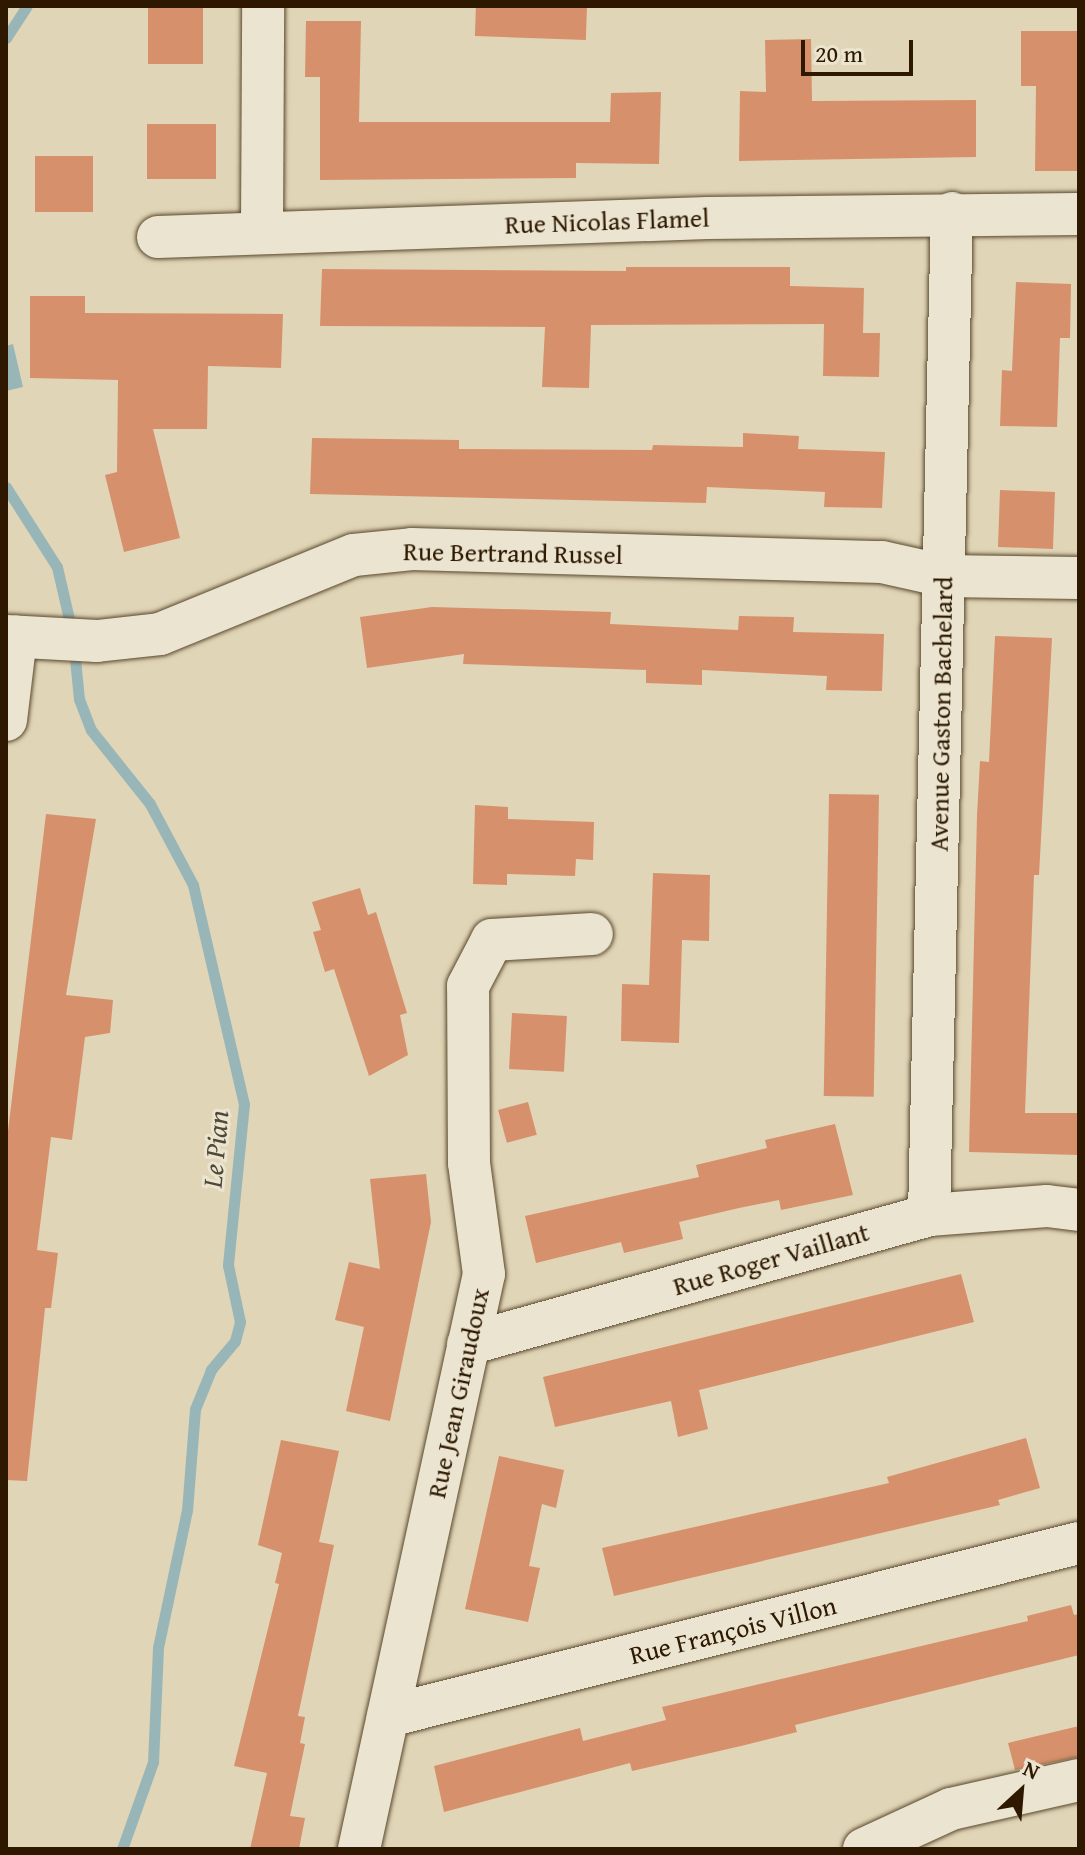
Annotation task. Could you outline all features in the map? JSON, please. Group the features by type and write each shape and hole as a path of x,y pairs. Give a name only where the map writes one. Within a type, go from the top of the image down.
{"street":[{"path":"262,230 263,6"},
{"name":"Rue Nicolas Flamel","path":"158,237 262,230 952,213 1079,214"},
{"name":"Avenue Gaston Bachelard","path":"929,1215 952,213"},
{"name":"Rue Bertrand Russel","path":"23,637 97,641 160,634 354,555 412,549 882,562 944,576 1079,578"},
{"path":"6,720 23,637"},
{"name":"Rue Jean Giraudoux","path":"359,1849 484,1274 469,1163 468,986 492,940 592,934"},
{"name":"Rue Roger Vaillant","path":"468,1344 929,1215 1047,1206 1079,1210"},
{"name":"Rue François Villon","path":"388,1716 1079,1543"},
{"path":"864,1849 951,1809 1079,1780"}],"water":[{"path":"13,344 23,387 6,391 6,346"}],"building":[{"path":"476,6 587,6 586,40 475,36"},
{"path":"148,8 203,8 203,64 148,64"},
{"path":"306,21 361,21 359,122 610,122 611,93 661,92 659,164 576,163 576,178 320,180 320,77 305,77"},
{"path":"1021,31 1077,31 1079,171 1035,171 1036,86 1021,86"},
{"path":"811,39 812,101 976,100 976,157 739,161 740,91 766,92 765,40"},
{"path":"147,124 216,124 216,179 147,179"},
{"path":"35,156 93,156 93,212 35,212"},
{"path":"626,267 790,267 790,286 864,288 863,333 880,333 879,377 823,376 824,324 591,325 589,388 542,387 545,327 320,326 322,269 626,271"},
{"path":"1016,282 1071,284 1070,338 1060,338 1057,427 1000,426 1002,370 1012,371"},
{"path":"30,296 85,296 85,313 283,314 281,368 208,366 207,429 153,429 180,538 124,552 105,475 117,472 118,380 30,378"},
{"path":"743,433 799,436 798,449 885,452 882,508 824,507 825,492 707,487 706,503 310,494 312,438 459,440 459,449 652,450 653,445 743,447"},
{"path":"1000,490 1055,492 1053,549 998,547"},
{"path":"432,607 611,612 610,624 738,630 739,616 794,617 793,632 884,634 882,691 826,690 827,676 702,670 702,685 646,683 646,670 463,664 464,654 367,668 360,617"},
{"path":"995,636 1052,638 1039,875 1034,875 1025,1113 1079,1113 1079,1155 969,1152 977,816 980,761 989,762"},
{"path":"829,794 879,795 874,1097 824,1096"},
{"path":"475,805 508,807 508,819 594,822 593,860 576,859 575,876 507,874 507,885 473,884"},
{"path":"46,814 96,819 66,995 113,1000 110,1033 85,1037 72,1140 51,1137 37,1250 58,1253 51,1308 45,1308 27,1481 6,1480 6,1148"},
{"path":"653,873 710,875 709,941 682,940 679,1043 621,1041 622,984 649,985"},
{"path":"360,888 368,915 376,912 407,1013 400,1015 408,1055 369,1076 334,969 325,972 313,932 321,930 312,902"},
{"path":"512,1013 567,1016 564,1072 509,1069"},
{"path":"528,1102 537,1135 507,1143 498,1110"},
{"path":"835,1124 853,1195 781,1210 779,1200 739,1208 679,1222 683,1239 624,1253 621,1242 536,1263 525,1216 699,1177 696,1165 767,1148 765,1140"},
{"path":"426,1174 431,1222 390,1421 346,1411 364,1327 335,1320 349,1262 380,1269 370,1179"},
{"path":"961,1274 974,1322 699,1390 708,1429 678,1437 671,1401 555,1427 543,1377"},
{"path":"1026,1438 1040,1488 998,1500 1000,1505 614,1596 602,1548 889,1483 887,1477"},
{"path":"281,1440 339,1451 319,1542 334,1545 298,1716 305,1717 300,1743 305,1744 290,1816 305,1818 299,1849 250,1849 267,1773 234,1766 279,1584 275,1583 282,1553 258,1545"},
{"path":"499,1456 564,1470 556,1508 542,1504 529,1566 540,1568 528,1622 465,1609"},
{"path":"1071,1605 1074,1615 1079,1614 1079,1655 795,1725 797,1732 741,1746 632,1771 630,1763 444,1812 434,1766 580,1728 583,1741 666,1720 662,1707 1028,1621 1027,1616"},
{"path":"1079,1726 1079,1757 1015,1770 1008,1743"}],"waterway":[{"name":"Le Pian","path":"6,38 27,6"},
{"name":"Le Pian","path":"6,487 57,567 72,632"},
{"name":"Le Pian","path":"74,649 79,699 91,730 150,804 193,885 244,1104 228,1265 240,1322 235,1341 211,1370 195,1409 187,1510 158,1648 153,1762 122,1849"}]}
